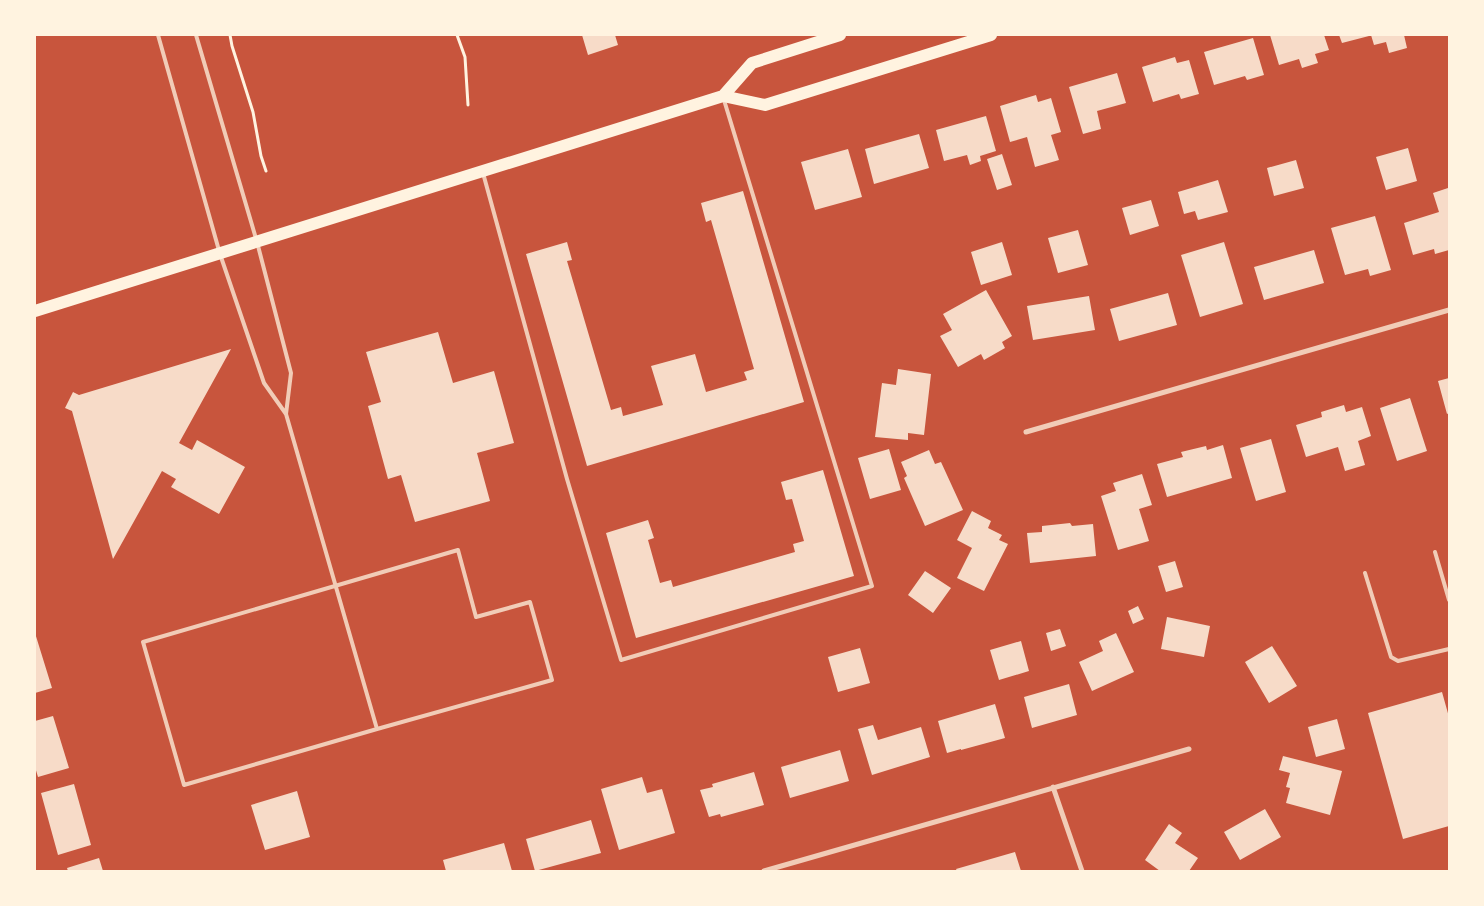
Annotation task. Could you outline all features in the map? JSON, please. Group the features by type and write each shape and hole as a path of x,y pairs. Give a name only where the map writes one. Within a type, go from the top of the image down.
{"main road":[{"path":"723,96 752,63 840,35"},
{"path":"35,310 723,96 766,105 991,35"}],"street":[{"path":"1026,432 1449,310"},
{"path":"764,871 1189,748"},
{"path":"1054,787 1082,871"}],"lane":[{"path":"158,35 220,254 264,383 286,414 377,729"},
{"path":"196,35 257,242 291,374 286,414"},
{"path":"482,171 567,479 622,660 872,586 723,96"},
{"path":"458,550 476,617 530,602 552,680 377,729 184,785 143,642 335,584 458,550"},
{"path":"1436,552 1449,600"},
{"path":"1365,573 1391,657 1398,661 1449,649"}],"path":[{"path":"230,35 253,112 261,156 266,171"},
{"path":"456,35 465,57 468,105"}],"building":[{"path":"582,35 615,35 618,45 588,55"},
{"path":"1270,35 1324,35 1329,50 1315,54 1318,63 1302,68 1299,59 1279,65"},
{"path":"1339,35 1369,35 1369,36 1342,43"},
{"path":"1371,35 1404,35 1407,48 1389,53 1386,42 1374,45"},
{"path":"1253,38 1264,75 1247,80 1245,76 1214,85 1204,52"},
{"path":"1175,57 1177,63 1189,60 1199,94 1181,99 1179,94 1153,102 1142,67"},
{"path":"1117,73 1126,103 1097,111 1101,129 1083,134 1069,87"},
{"path":"1036,95 1038,102 1051,98 1061,132 1051,135 1059,160 1035,167 1027,137 1010,142 1000,106"},
{"path":"986,116 996,151 980,156 981,161 970,165 967,155 944,161 936,130"},
{"path":"919,134 929,168 874,184 865,149"},
{"path":"1408,148 1417,181 1386,190 1376,157"},
{"path":"848,149 862,197 815,210 801,162"},
{"path":"1002,154 1012,185 997,190 987,159"},
{"path":"1296,160 1304,188 1274,196 1267,168"},
{"path":"1218,180 1228,212 1198,220 1195,211 1184,214 1178,192"},
{"path":"1448,188 1449,250 1435,254 1434,249 1413,255 1404,223 1439,212 1433,193"},
{"path":"743,191 804,402 587,466 526,254 567,242 572,260 567,261 611,410 621,407 623,416 663,405 651,366 695,354 706,392 747,380 744,372 754,369 711,220 706,222 701,203"},
{"path":"1151,200 1159,226 1130,235 1122,208"},
{"path":"1375,216 1391,270 1370,276 1368,269 1345,275 1331,228"},
{"path":"1078,230 1088,265 1058,273 1048,238"},
{"path":"1002,242 1012,275 981,285 971,252"},
{"path":"1224,242 1243,304 1200,317 1181,255"},
{"path":"1314,250 1324,283 1264,300 1254,267"},
{"path":"986,290 1012,336 1002,342 1005,348 984,360 981,354 958,367 940,336 952,330 943,314"},
{"path":"1168,293 1177,325 1119,341 1110,309"},
{"path":"1089,296 1095,330 1033,340 1027,306"},
{"path":"438,332 453,383 494,371 514,443 477,453 490,501 415,522 401,475 388,479 368,406 381,402 366,352"},
{"path":"231,349 179,443 192,450 197,440 245,467 219,514 171,487 176,479 162,471 113,559 72,411 65,408 73,392 79,395"},
{"path":"898,369 931,374 924,435 908,433 908,440 875,437 882,383 896,385"},
{"path":"1449,378 1449,413 1447,414 1438,381"},
{"path":"1410,398 1427,451 1397,461 1380,408"},
{"path":"1344,405 1346,412 1362,407 1371,436 1358,441 1365,465 1345,471 1338,447 1306,457 1296,425 1322,417 1321,412"},
{"path":"1271,439 1286,492 1256,501 1240,448"},
{"path":"1223,445 1232,478 1167,497 1157,464 1183,457 1181,452 1206,446 1207,450"},
{"path":"889,449 901,490 870,499 858,458"},
{"path":"929,450 935,464 941,462 963,510 925,526 904,478 907,476 901,462"},
{"path":"823,470 854,576 636,638 606,533 648,520 654,538 648,540 660,583 671,580 673,587 795,552 793,544 804,541 792,499 786,500 781,482"},
{"path":"1142,474 1152,505 1139,509 1149,541 1118,550 1101,496 1116,491 1113,483"},
{"path":"972,511 991,521 988,528 1002,535 999,540 1008,544 984,591 957,578 972,548 957,540"},
{"path":"1070,523 1072,526 1093,524 1096,556 1030,563 1027,533 1042,532 1042,526"},
{"path":"1175,561 1183,587 1166,592 1158,566"},
{"path":"925,571 951,588 933,613 908,595"},
{"path":"1138,606 1144,619 1133,624 1128,611"},
{"path":"1167,617 1210,626 1204,657 1161,649"},
{"path":"1060,629 1066,646 1051,651 1046,633"},
{"path":"35,633 52,688 35,693"},
{"path":"1116,633 1134,672 1092,691 1079,662 1103,651 1099,641"},
{"path":"1021,641 1029,671 999,680 990,650"},
{"path":"1272,646 1297,686 1269,703 1245,662"},
{"path":"860,648 870,683 838,692 828,657"},
{"path":"1069,684 1077,715 1032,728 1024,697"},
{"path":"1442,692 1449,717 1449,826 1403,839 1368,713"},
{"path":"995,704 1005,738 947,753 938,721"},
{"path":"53,716 69,768 38,777 35,767 35,721"},
{"path":"1337,719 1345,749 1316,757 1308,727"},
{"path":"873,725 878,740 921,727 930,757 872,775 858,729"},
{"path":"840,750 849,781 790,798 781,767"},
{"path":"1283,756 1342,771 1330,815 1286,803 1290,788 1286,787 1290,773 1279,770"},
{"path":"754,772 764,805 721,817 720,814 709,817 700,790 713,787 712,784"},
{"path":"642,777 647,793 662,789 675,833 619,850 601,789"},
{"path":"74,784 91,845 58,855 41,793"},
{"path":"297,791 310,837 265,850 251,805"},
{"path":"1265,809 1281,837 1240,860 1224,832"},
{"path":"591,820 601,853 535,871 526,839"},
{"path":"1169,824 1182,833 1175,843 1198,858 1189,871 1160,871 1145,860"},
{"path":"504,843 512,871 446,871 443,860"},
{"path":"1015,852 1021,871 957,871 956,869"},
{"path":"99,858 103,871 68,871 67,868"}]}
